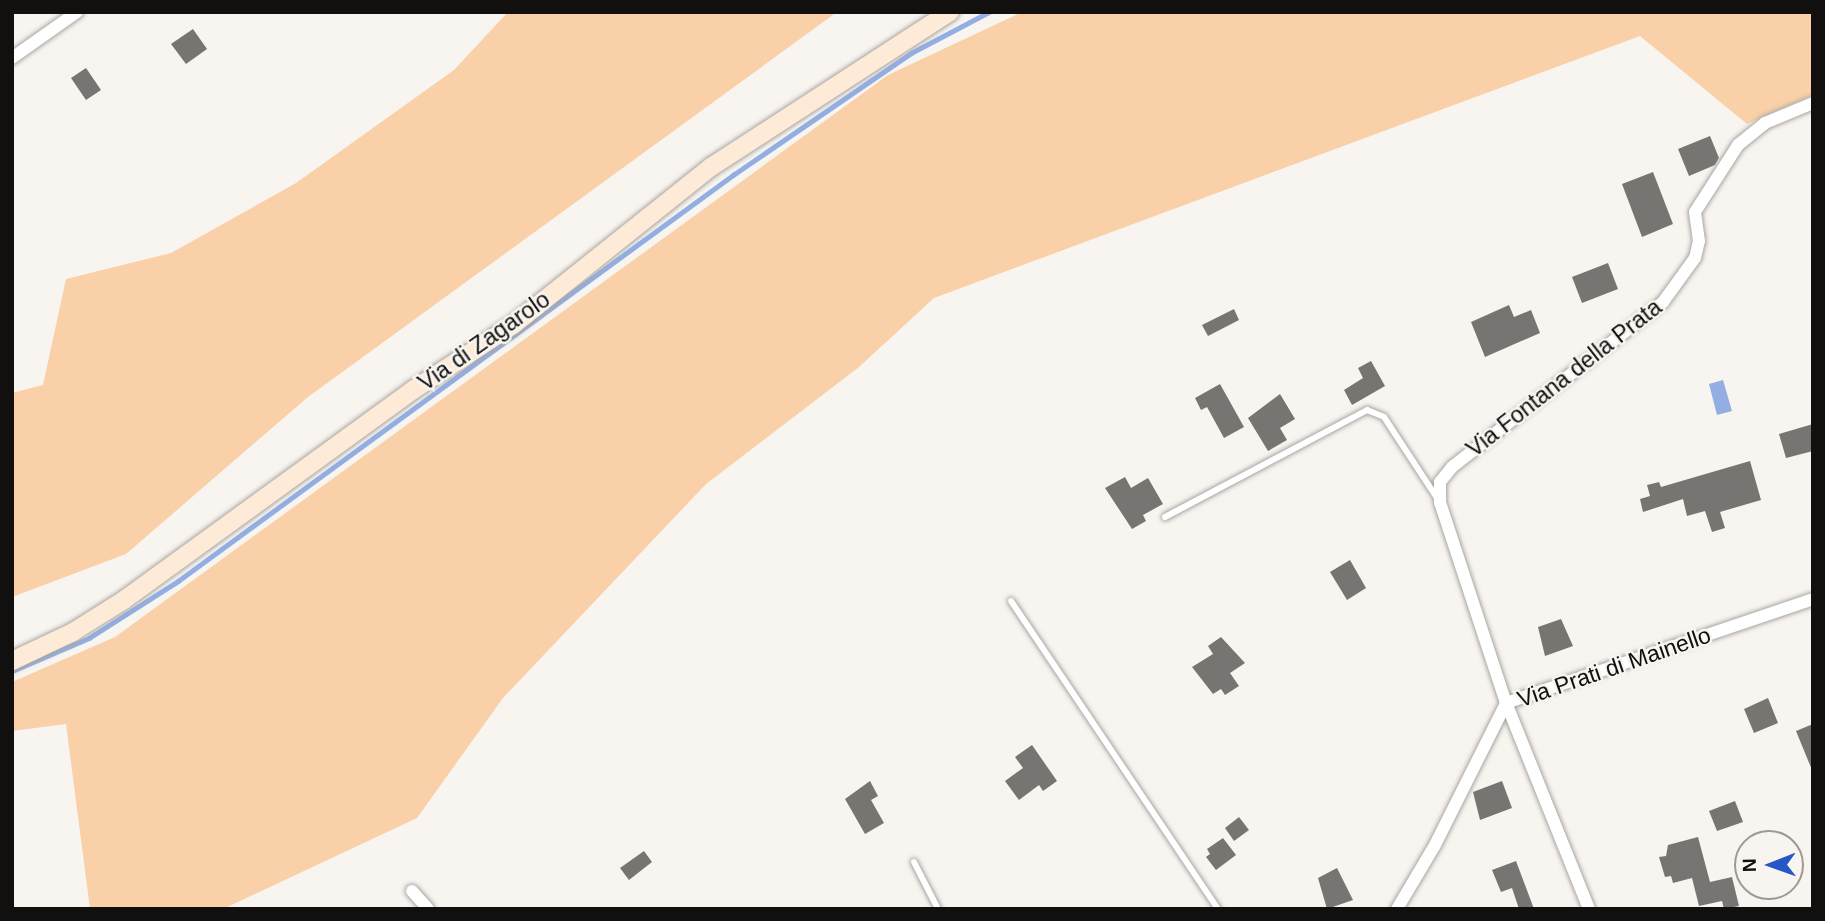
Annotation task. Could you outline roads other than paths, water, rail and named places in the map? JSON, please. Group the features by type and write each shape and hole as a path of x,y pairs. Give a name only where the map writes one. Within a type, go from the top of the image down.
{"main road":[{"name":"Via di Zagarolo","path":"12,661 73,632 124,600 413,390 513,325 711,167 950,12"}],"street":[{"path":"12,58 77,12"},
{"name":"Via Fontana della Prata","path":"1440,502 1440,482 1452,467 1663,302 1695,258 1699,242 1695,212 1738,145 1765,123 1813,103"},
{"path":"1440,502 1506,704"},
{"name":"Via Prati di Mainello","path":"1397,909 1435,845 1506,704 1813,599"},
{"name":"Via Prati di Mainello","path":"1506,704 1589,909"},
{"path":"412,891 428,909"}],"lane":[{"path":"1165,517 1367,410 1384,417 1440,502"},
{"path":"1011,600 1218,909"},
{"path":"914,862 937,909"}],"water":[{"path":"1723,380 1732,411 1717,415 1709,384"}],"waterway":[{"path":"12,671 89,638 178,581 733,175 911,53 989,12"}]}
